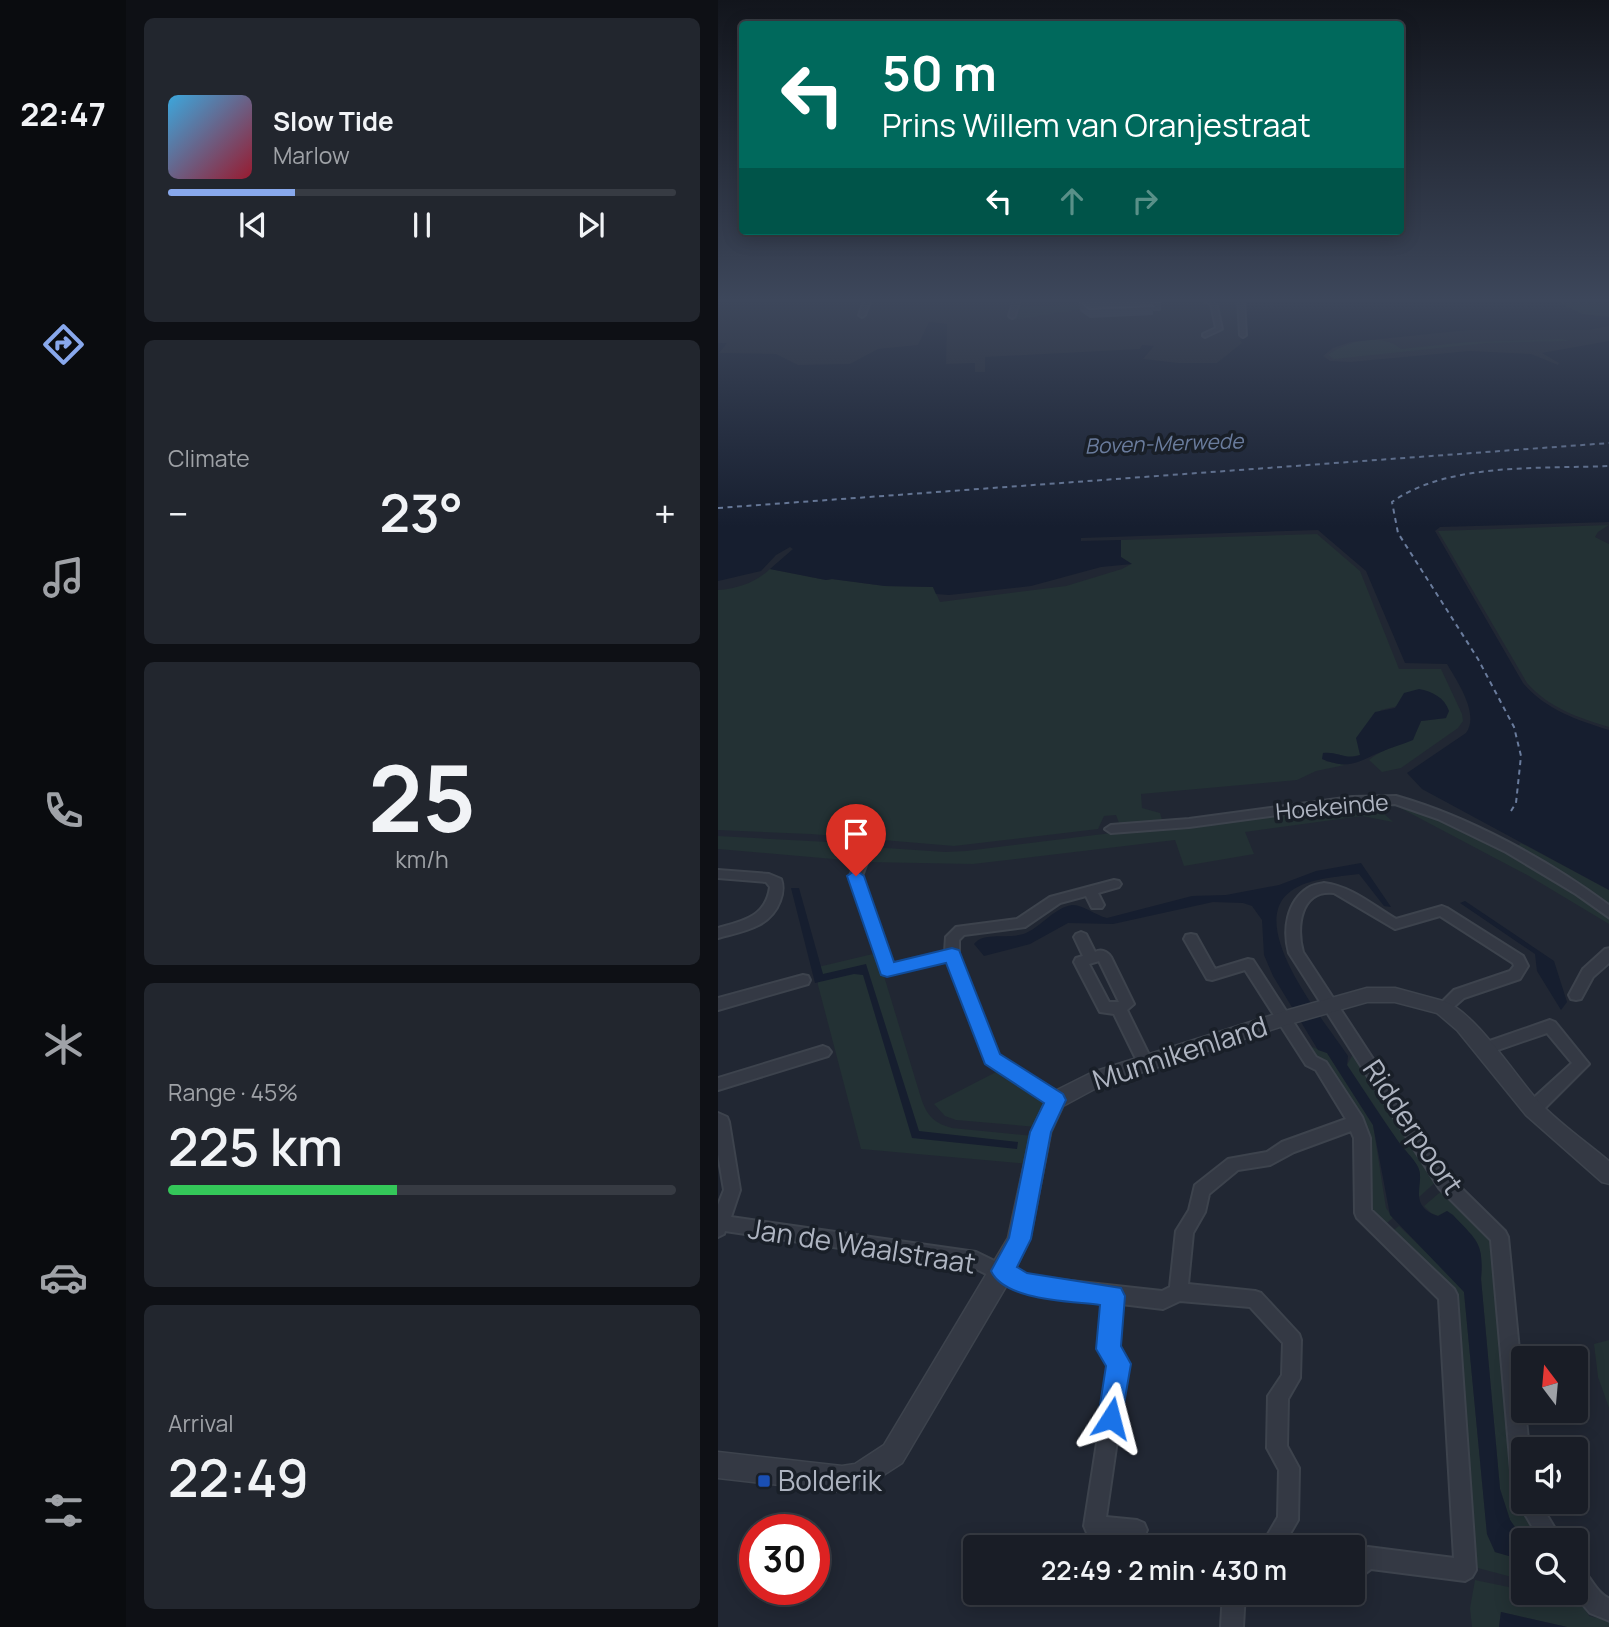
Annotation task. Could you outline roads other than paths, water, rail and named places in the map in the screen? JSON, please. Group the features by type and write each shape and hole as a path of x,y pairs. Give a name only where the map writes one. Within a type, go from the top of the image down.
{"street":[{"name":"Hoekeinde","path":"1111,830 1352,801 1396,800 1431,811 1510,849 1581,891 1609,913"},
{"path":"867,846 856,876 887,970 952,955"},
{"path":"718,874 769,878 776,882 778,887 770,912 761,920 718,933"},
{"path":"718,1465 842,1479 859,1476 893,1454 1020,1239 1041,1132 1056,1100 992,1059 952,955 953,934 961,930 1020,924 1055,900 1114,884"},
{"name":"Ridderpoort","path":"1443,1008 1459,994 1515,975 1521,966 1518,960 1449,913 1434,911 1403,923 1395,923 1338,889 1326,888 1306,896 1294,914 1291,934 1296,953 1326,1007 1445,1183 1499,1237 1518,1437"},
{"path":"1090,890 1097,905"},
{"path":"1081,937 1090,956"},
{"path":"1191,939 1212,975 1248,964 1290,1017 1311,1061 1321,1066 1356,1122 1362,1138 1363,1213 1448,1296 1465,1570 1368,1558 1365,1560"},
{"path":"1576,995 1588,973 1609,953"},
{"path":"1090,956 1104,957 1128,1003 1119,1008 1105,1008 1081,962 1090,956"},
{"path":"718,1004 803,980"},
{"name":"Munnikenland","path":"1056,1100 1093,1080 1290,1017 1367,995 1395,995 1443,1008 1464,1025 1486,1048 1533,1109 1609,1175"},
{"path":"1119,1008 1145,1063"},
{"path":"1486,1048 1550,1026 1581,1064 1533,1109"},
{"path":"718,1084 823,1052"},
{"path":"718,1120 721,1122 732,1190 719,1226"},
{"path":"1178,1292 1185,1231 1198,1212 1202,1190 1234,1164 1270,1158 1288,1147 1356,1122"},
{"name":"Jan de Waalstraat","path":"719,1226 957,1256 1003,1271 1023,1284 1163,1300 1178,1292 1255,1299 1292,1340 1291,1378 1278,1396 1277,1448 1289,1468 1288,1520 1280,1535"},
{"path":"1113,1296 1108,1349 1119,1364 1094,1526 1137,1530"},
{"path":"1588,1597 1599,1608 1609,1610"},
{"path":"1232,1627 1233,1605"}],"water":[{"name":"Boven-Merwede","path":"718,375 1609,375 1609,522 1440,527 1435,531 1523,683 1551,707 1609,730 1609,890 1422,789 1407,773 1466,733 1470,717 1466,698 1447,664 1405,663 1366,571 1318,530 1081,538 1081,541 1121,540 1121,557 1132,564 1101,567 1031,586 949,595 936,594 933,587 885,586 826,580 770,569 793,549 790,547 776,555 761,571 718,581"},
{"path":"1419,689 1433,693 1444,702 1449,711 1446,718 1421,721 1413,740 1359,762 1339,764 1322,759 1323,753 1350,757 1360,755 1356,738 1375,712 1395,708 1404,693"},
{"path":"1361,863 1391,907 1384,906 1359,874 1324,879 1306,883 1291,891 1279,907 1277,927 1282,950 1308,999 1348,1056 1347,1065 1391,1132 1418,1167 1422,1206 1438,1216 1447,1211 1453,1215 1480,1249 1500,1489 1510,1520 1516,1528 1511,1528 1511,1557 1495,1552 1487,1534 1464,1292 1390,1215 1373,1125 1327,1053 1318,1050 1273,976 1264,955 1262,920 1252,906 1213,902 1113,924 1068,923 1030,944 984,956 974,944 984,938 1026,933 1059,910 1072,905 1107,918 1192,896 1226,895 1279,885 1316,871"},
{"path":"791,888 799,888 823,974 866,964 919,1131 1018,1142 1017,1149 912,1138 863,975 854,974 815,983"},
{"path":"1465,901 1554,961 1567,1002 1561,1010 1537,971 1535,954 1460,903"},
{"path":"1501,1612 1567,1627 1499,1627"}],"place":[{"name":"Bolderik","path":"764,1481"}]}
